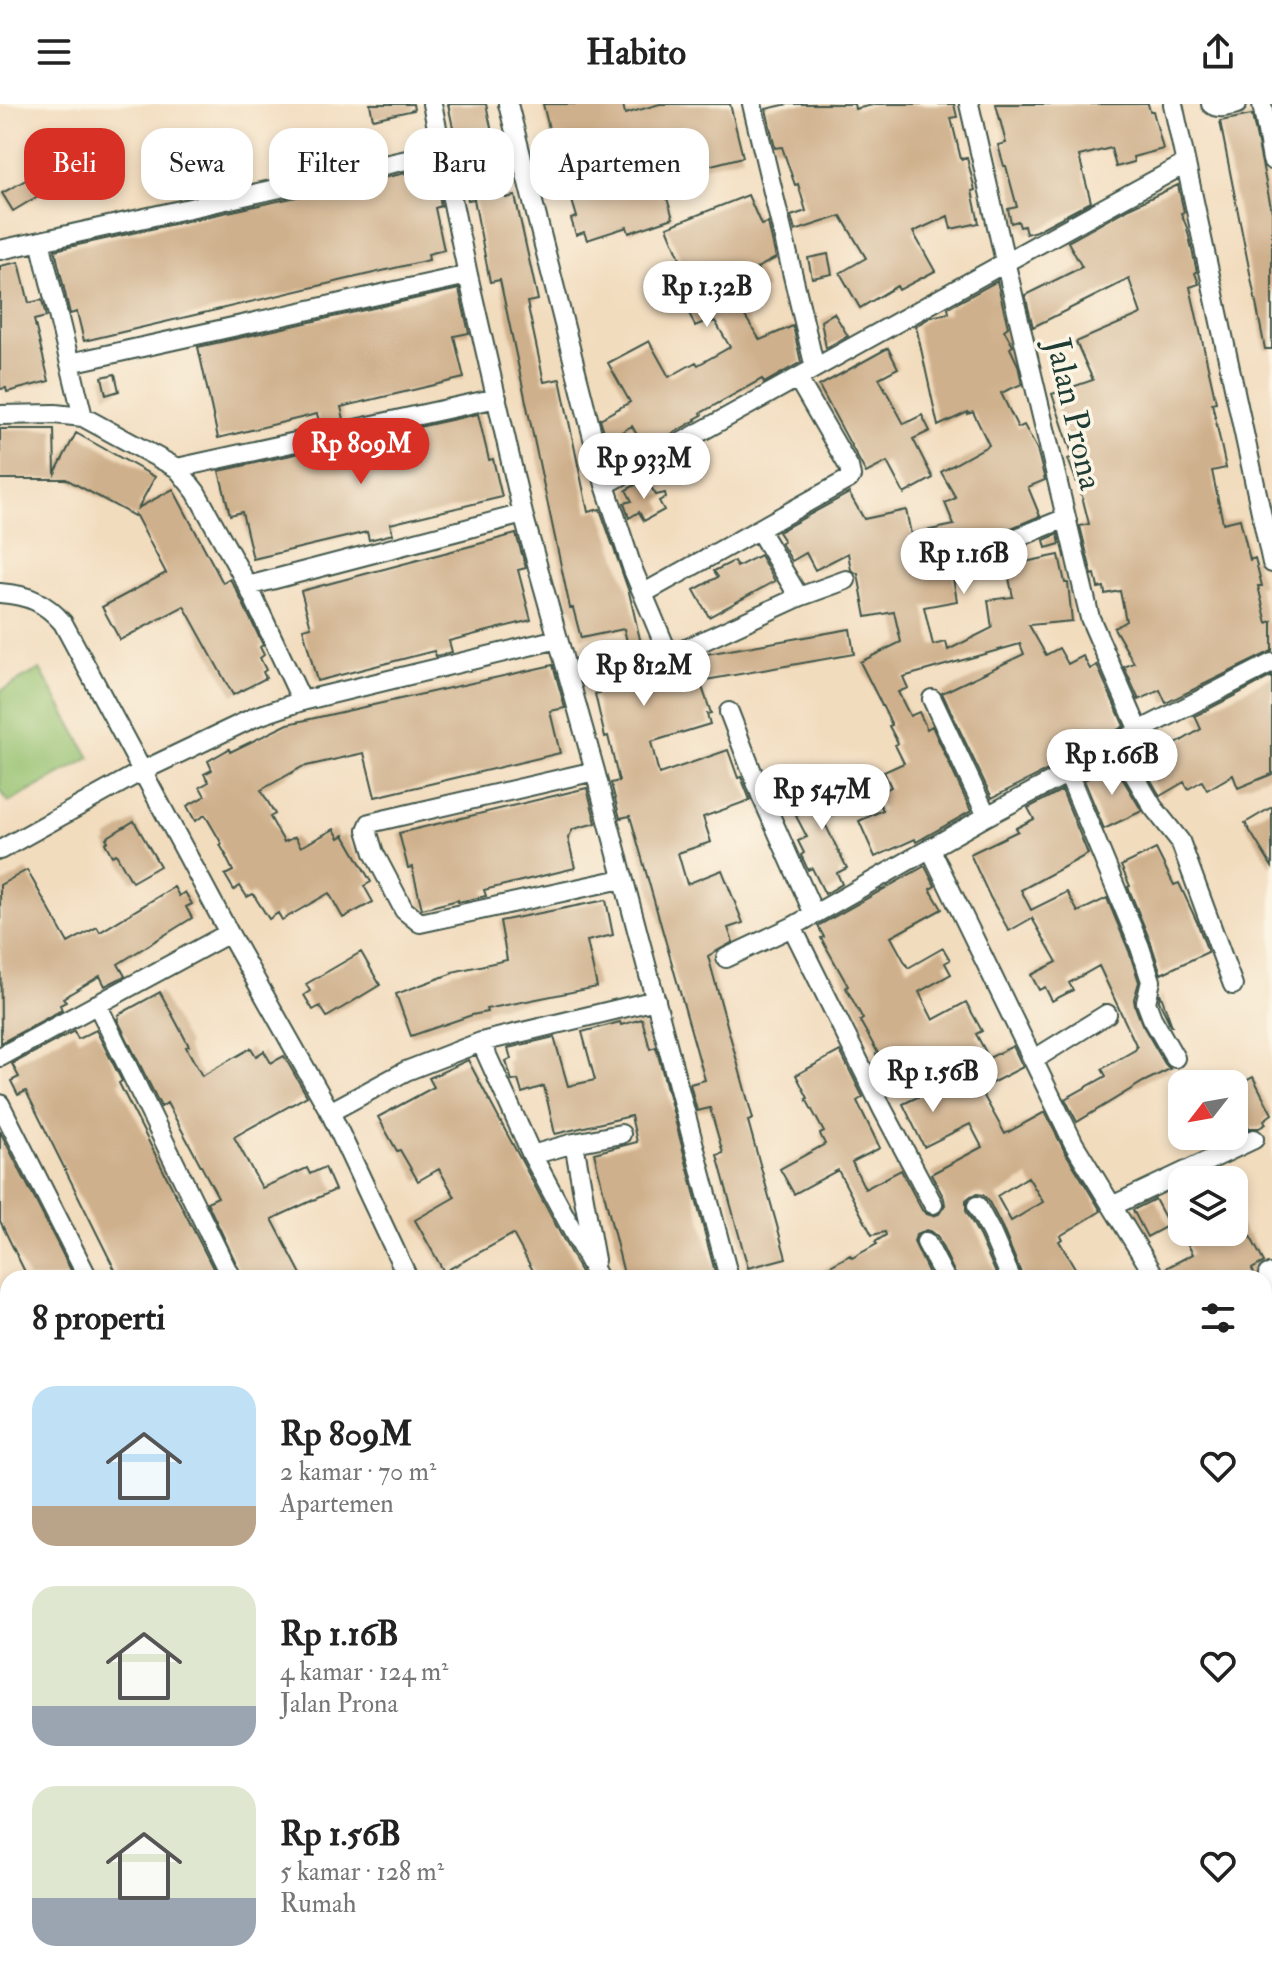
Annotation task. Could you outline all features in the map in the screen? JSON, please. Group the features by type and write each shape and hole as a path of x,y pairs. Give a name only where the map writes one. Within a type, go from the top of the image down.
{"street":[{"path":"432,104 438,128"},
{"path":"508,104 605,485 633,570 667,651 673,653 799,597 846,580"},
{"path":"752,104 815,368"},
{"name":"Jalan Prona","path":"969,104 1090,618 1139,731"},
{"path":"1173,104 1272,563"},
{"path":"1211,104 1224,107 1237,104"},
{"path":"1262,104 1272,160"},
{"path":"0,250 404,161"},
{"path":"605,485 1185,164"},
{"path":"453,200 523,514 595,771 727,1270"},
{"path":"40,241 83,417"},
{"path":"70,363 468,275"},
{"path":"644,593 851,476 849,467 798,379"},
{"path":"177,468 497,398"},
{"path":"0,415 83,417 177,468 196,492 248,586 302,701"},
{"path":"248,586 523,514"},
{"path":"972,556 1066,518"},
{"path":"759,530 799,597"},
{"path":"0,593 18,594 46,605 63,623 229,933 330,1112 404,1270"},
{"path":"0,850 144,770 255,717 302,701 558,639"},
{"path":"726,958 792,927 1139,731 1272,663"},
{"path":"932,699 987,816"},
{"path":"729,712 761,795 814,914"},
{"path":"1116,744 1153,807 1180,841 1233,985"},
{"path":"595,771 370,823 367,830 374,853 404,910 420,923 622,879"},
{"path":"1068,773 1140,947 1151,981 1146,1002 1152,1018 1175,1058"},
{"path":"930,848 1074,1144 1151,1270"},
{"path":"792,927 933,1204"},
{"path":"0,1057 229,933"},
{"path":"330,1112 406,1071 481,1042 656,1000"},
{"path":"97,1004 227,1270"},
{"path":"1033,1060 1107,1014"},
{"path":"481,1042 532,1155 595,1270"},
{"path":"0,1104 84,1270"},
{"path":"532,1155 621,1134"},
{"path":"1112,1206 1254,1139"},
{"path":"574,1143 597,1270"},
{"path":"977,1206 1008,1270"},
{"path":"926,1242 941,1270"}],"green space":[{"path":"40,669 90,758 8,803 0,789 0,691"}],"building":[{"path":"370,104 413,104 414,110 373,119"},
{"path":"448,104 486,104 491,128 453,128"},
{"path":"543,104 623,104 625,114 660,104 730,104 743,157 709,166 709,128 549,128"},
{"path":"788,104 854,104 855,109 877,104 954,104 957,117 951,118 961,159 967,158 979,223 951,229 948,216 913,232 935,271 899,290 897,286 860,308 840,273 866,258 841,216 795,231 791,216 806,211 782,147 775,148 766,109"},
{"path":"996,104 1148,104 1150,111 1153,111 1163,149 1133,157 1134,162 1116,167 1111,148 1079,156 1091,202 1026,234 1024,226 1020,227 1018,221 1011,223 1008,209 1017,207 998,145 1006,143"},
{"path":"1252,115 1272,212 1272,349 1265,349 1220,121"},
{"path":"404,173 404,200 440,200 441,206 435,208 444,250 428,254 429,260 84,341 77,312 70,314 55,250 283,200 388,200 388,177"},
{"path":"24,181 24,200 31,200 13,211 2,193"},
{"path":"1178,185 1184,212 1181,213 1199,284 1190,287 1216,402 1212,403 1226,468 1212,471 1223,523 1240,519 1250,560 1255,558 1267,623 1272,621 1272,651 1166,703 1160,690 1139,700 1124,667 1134,663 1114,628 1126,621 1120,591 1105,594 1104,587 1098,588 1095,574 1092,575 1080,526 1089,524 1068,459 1073,457 1052,394 1093,380 1076,342 1141,314 1129,279 1033,327 1025,295 1082,267 1068,242"},
{"path":"748,195 761,225 768,223 776,258 757,268 767,289 759,292 762,300 741,310 760,340 793,326 801,362 764,383 762,379 701,413 696,420 645,449 632,426 607,440 600,419 630,402 608,363 649,341 669,377 730,347 715,321 710,323 709,320 695,326 689,313 703,307 698,296 710,291 698,265 685,270 667,227"},
{"path":"515,196 538,300 527,302 544,382 560,379 588,512 600,509 629,592 646,665 662,662 681,664 701,655 850,629 854,654 700,681 711,713 707,714 710,724 651,742 659,774 728,750 750,800 703,817 711,842 678,853 687,884 722,870 743,923 728,928 733,942 708,956 753,1119 748,1121 786,1258 748,1268 717,1155 723,1153 710,1108 697,1111 690,1084 705,1080 630,816 620,818 611,783 619,781 595,694 637,684 624,629 581,638 573,608 570,608 500,280 490,282 474,200 514,200"},
{"path":"572,200 668,200 673,218 629,233 627,227 587,240 584,232 576,235 571,219 577,217"},
{"path":"828,254 832,274 812,278 808,258"},
{"path":"19,262 29,303 42,300 46,317 34,320 49,381 7,392 6,388 0,389 0,266"},
{"path":"997,281 1008,327 1004,330 1013,346 1010,348 1022,384 1001,393 1018,428 1024,425 1037,449 1045,480 1028,487 1040,516 949,554 957,601 924,607 933,645 946,642 948,650 992,628 988,600 1013,597 1006,564 988,571 985,564 1016,551 1020,563 1059,555 1065,583 1068,583 1072,621 1029,625 1046,655 1059,648 1068,664 1083,656 1090,669 1097,665 1124,726 1091,745 1085,734 1061,746 1064,751 1054,757 1058,765 992,798 942,693 1024,654 1020,644 903,677 908,688 898,692 910,716 919,712 927,729 932,726 971,811 916,842 915,839 875,857 859,821 883,810 875,795 891,787 884,772 904,763 889,726 892,725 860,662 901,642 894,612 866,617 858,574 851,570 848,553 815,570 806,553 792,561 778,532 849,493 864,519 906,510 911,534 954,525 945,503 956,498 941,472 989,445 973,412 938,426 916,326 931,317 949,313 948,308"},
{"path":"459,289 469,333 454,336 464,378 341,407 344,419 320,424 317,414 218,438 198,347"},
{"path":"834,313 848,336 826,348 821,321"},
{"path":"888,348 898,368 879,378 904,424 922,415 930,431 913,439 933,478 904,494 887,462 866,473 819,386"},
{"path":"115,374 119,391 106,395 102,377"},
{"path":"478,414 502,497 390,524 393,534 369,540 367,532 253,559 242,512 230,515 219,471"},
{"path":"0,429 54,429 55,473 76,433 155,477 138,508 173,489 223,583 230,579 237,591 263,645 260,647 264,655 260,658 266,678 233,695 184,606 120,640 102,607 166,573 135,514 66,479 0,479"},
{"path":"646,479 656,495 665,493 666,497 659,501 664,510 644,521 639,512 629,518 624,503 632,501 626,490"},
{"path":"516,534 526,568 518,570 531,620 449,641 452,652 436,656 434,651 317,681 303,629 311,627 301,591"},
{"path":"1058,534 1060,544 1046,548 1044,540"},
{"path":"760,555 775,581 709,617 694,590 718,577 714,571 734,561 737,567"},
{"path":"553,665 565,708 550,711 560,753 375,797 364,753 302,767 261,790 275,814 270,817 284,842 295,837 301,847 334,829 339,838 344,835 371,882 364,886 373,902 343,918 329,893 282,920 278,913 269,919 253,894 247,897 240,886 234,890 225,875 233,871 222,844 205,815 195,821 187,806 205,796 200,787 209,782 204,774 212,770 208,761 288,724"},
{"path":"1272,676 1272,774 1238,788 1233,775 1207,790 1202,781 1188,789 1184,782 1160,796 1133,749 1156,736 1164,751 1201,729 1195,716"},
{"path":"1112,761 1142,811 1104,829 1084,780 1108,769 1106,764"},
{"path":"839,769 848,787 826,798 834,814 823,820 847,868 837,873 842,884 825,894 812,868 808,870 801,855 804,853 798,841 807,837 796,816 812,808 802,788"},
{"path":"587,788 596,823 573,829 568,838 575,868 484,890 486,896 422,909 412,867 408,868 399,833"},
{"path":"1062,790 1088,854 1021,890 1031,910 1067,892 1078,912 1107,898 1139,982 1135,1006 1142,1024 1170,1069 1077,1122 1065,1099 1106,1076 1102,1069 1137,1047 1099,966 1069,983 1073,990 1052,1001 1045,987 1039,990 1031,975 1057,962 1032,918 1009,931 970,854 1018,831 1016,828 1034,819 1028,808"},
{"path":"1272,807 1272,867 1245,823"},
{"path":"134,821 160,866 132,882 116,854 112,856 105,843 108,841 106,838"},
{"path":"1156,849 1174,885 1179,883 1208,952 1161,974 1121,866"},
{"path":"925,866 935,886 930,889 942,909 891,937 908,968 943,948 950,960 945,963 951,974 919,992 933,1020 966,1002 982,1031 976,1034 989,1058 1013,1046 1023,1067 980,1089 1005,1134 1045,1112 1101,1211 1060,1236 1062,1239 1059,1241 1076,1270 1020,1270 988,1200 977,1194 966,1200 966,1211 994,1270 953,1270 937,1236 926,1230 916,1235 914,1242 927,1270 823,1270 850,1255 852,1258 877,1244 875,1242 886,1235 885,1232 872,1235 838,1170 794,1194 780,1169 825,1144 820,1134 824,1132 796,1075 840,1051 863,1097 857,1101 880,1148 852,1162 865,1189 901,1170 927,1214 939,1214 945,1205 931,1174 982,1147 970,1124 924,1147 903,1104 924,1094 911,1068 896,1076 890,1063 882,1066 860,1021 863,1019 846,988 848,986 821,938 824,937 818,926","holes":["1028,1177 1043,1202 1011,1221 997,1196"]},
{"path":"27,870 68,943 97,927 100,932 174,887 179,896 185,892 192,904 186,907 192,918 118,964 125,976 105,986 100,976 63,998 66,1002 60,1005 62,1010 1,1043 0,885"},
{"path":"606,900 613,935 587,941 597,987 486,1009 487,1012 411,1036 396,994 452,972 507,960 500,921"},
{"path":"361,952 380,985 327,1017 320,1006 313,1010 304,995 310,991 306,984"},
{"path":"160,992 202,1076 251,1048 256,1056 264,1051 271,1063 284,1056 307,1096 234,1137 262,1188 307,1168 310,1174 325,1167 335,1190 272,1219 299,1270 239,1270 207,1202 218,1197 167,1103 161,1107 117,1019 118,1015"},
{"path":"1160,993 1172,1026 1159,1001"},
{"path":"642,1019 650,1049 656,1047 714,1270 623,1270 594,1153 637,1142 631,1116 555,1134 544,1086 522,1093 518,1080 512,1081 506,1061 511,1059 508,1048 554,1037 568,1086 595,1080 582,1032 620,1022 621,1025"},
{"path":"96,1030 122,1081 119,1083 214,1270 115,1270 26,1091 18,1095 11,1081 19,1077 12,1064 74,1031 78,1039"},
{"path":"468,1060 580,1270 533,1270 513,1234 443,1270 415,1220 455,1197 439,1169 418,1181 378,1117 434,1087 429,1078"},
{"path":"1253,1077 1272,1114 1264,1120 1266,1124 1259,1128 1248,1126 1248,1080"},
{"path":"0,1131 71,1270 24,1270 0,1221"},
{"path":"1155,1199 1168,1226 1147,1237 1133,1210"},
{"path":"1249,1234 1264,1262 1252,1270 1164,1270 1193,1254 1189,1246 1248,1246"}]}
